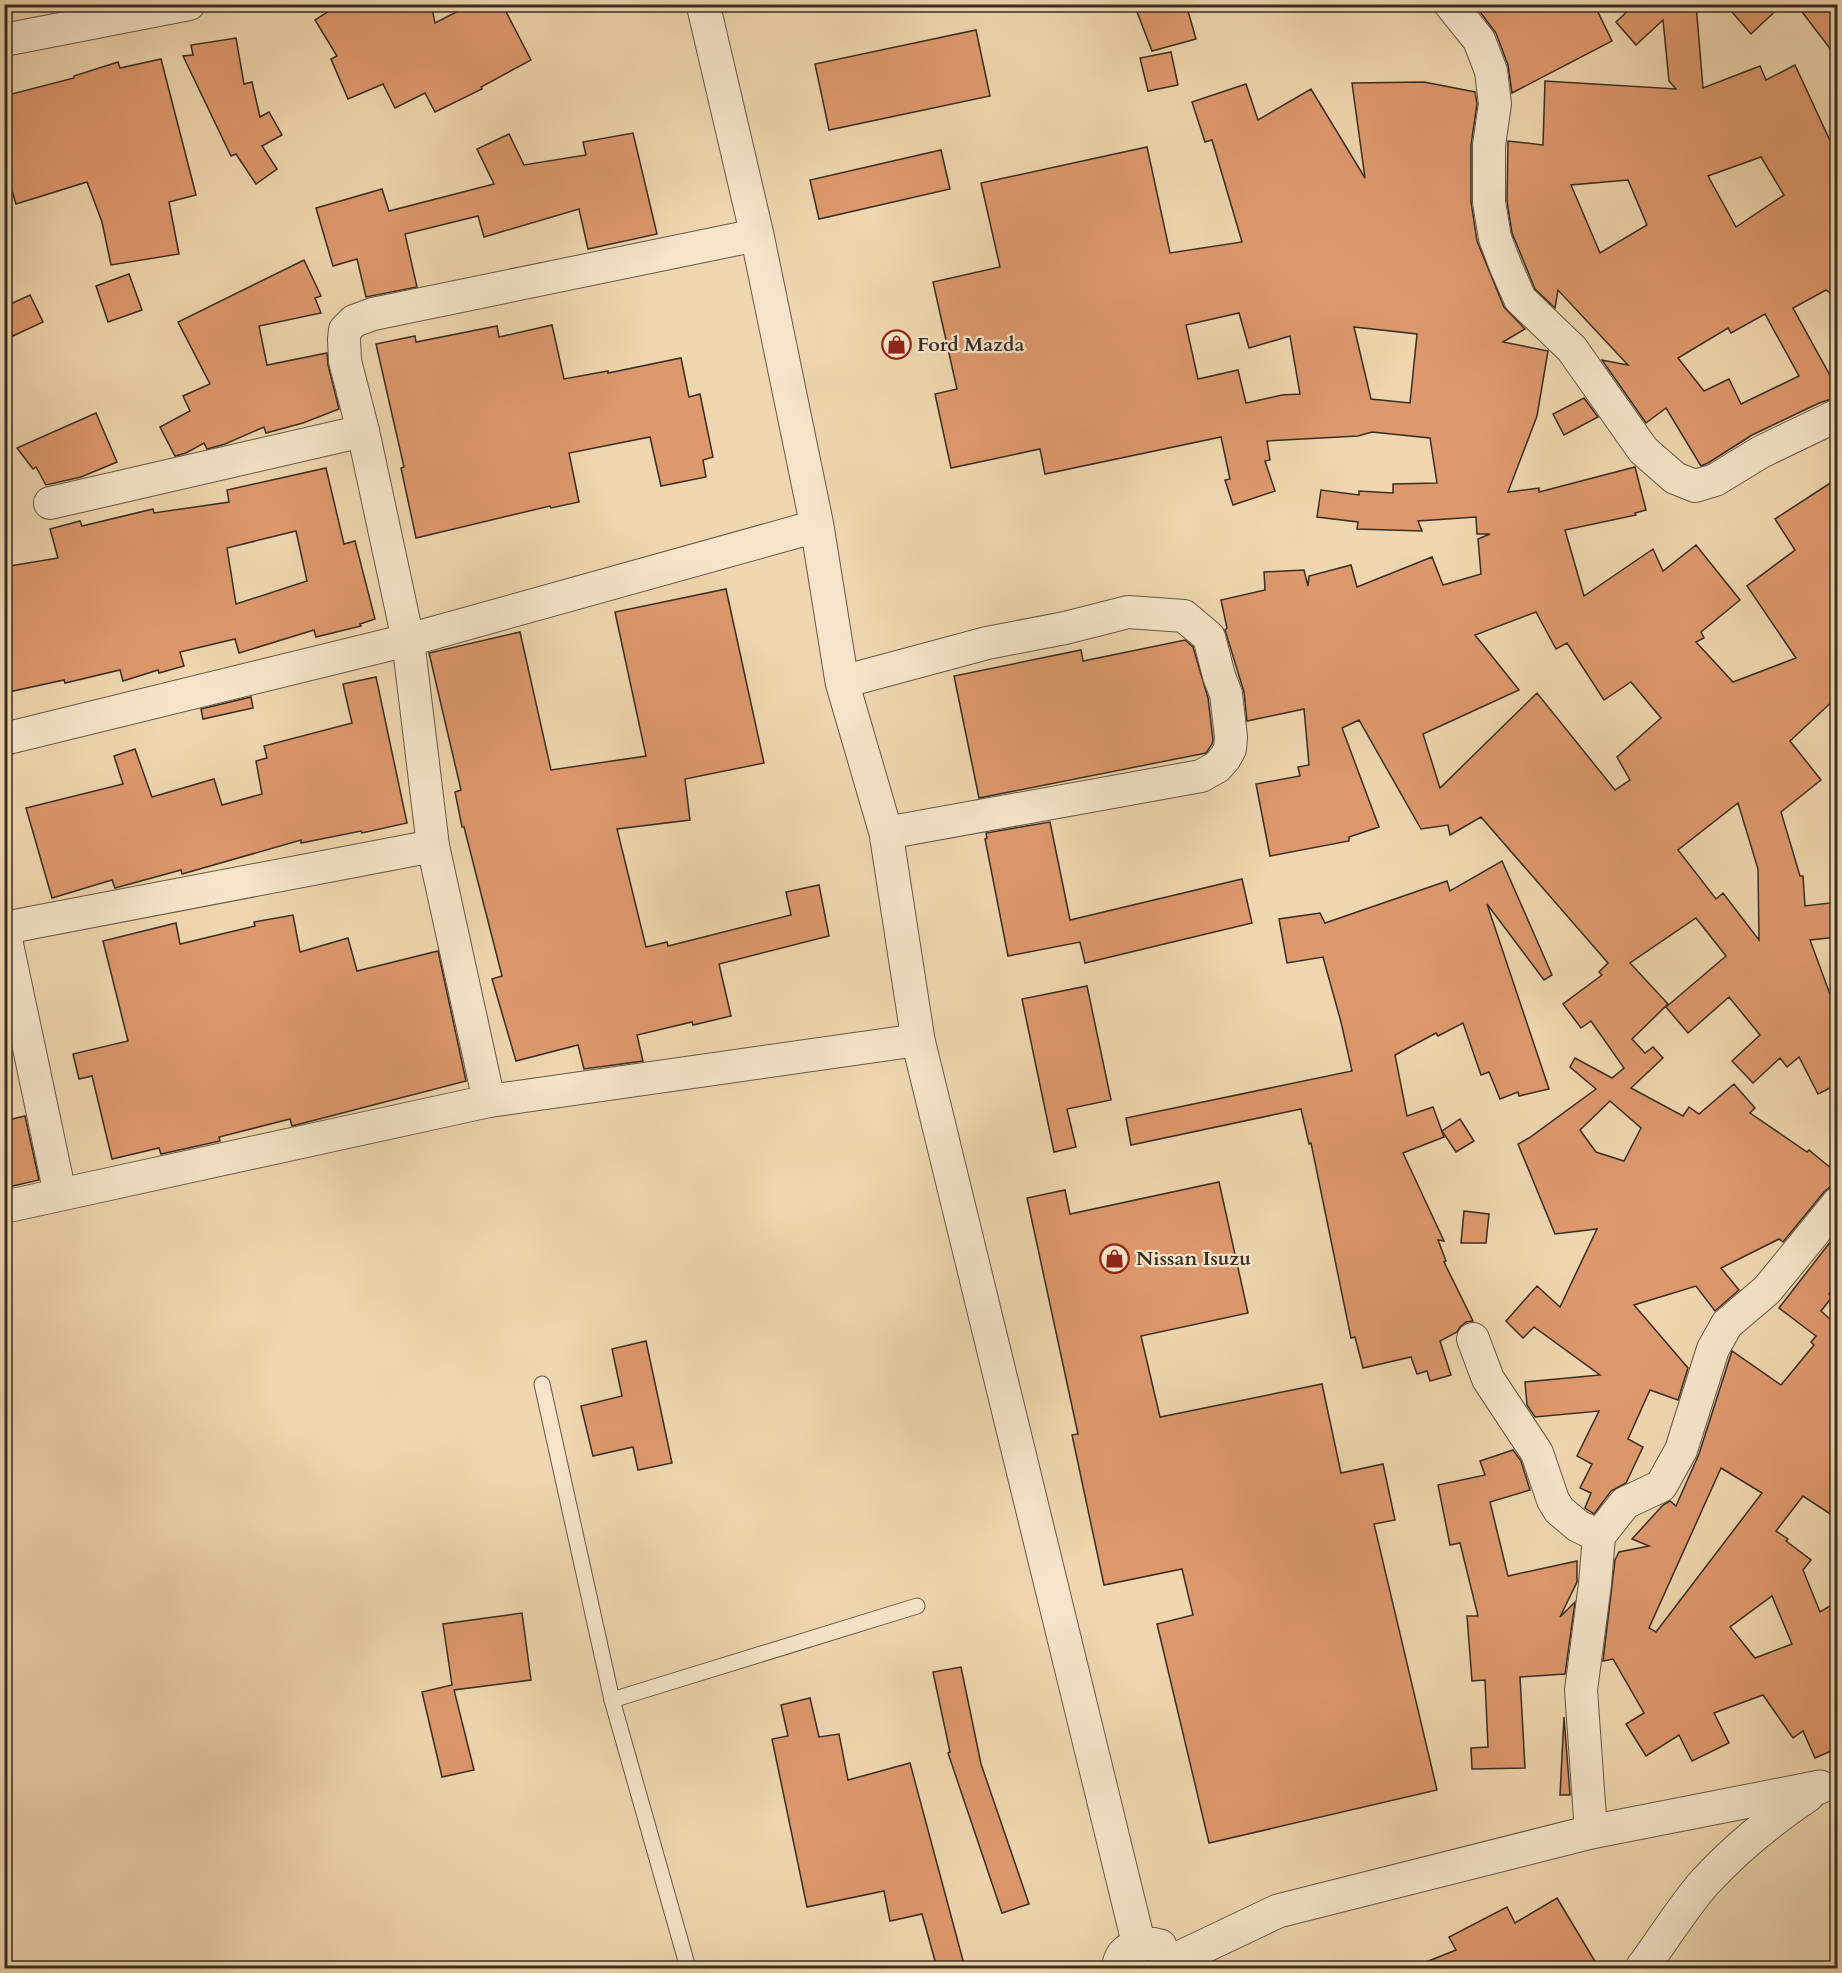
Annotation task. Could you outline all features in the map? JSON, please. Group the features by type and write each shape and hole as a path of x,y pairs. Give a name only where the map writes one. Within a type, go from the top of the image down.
{"street":[{"path":"4,40 189,4"},
{"path":"703,4 758,235 817,526 842,682 886,833 918,1040 1128,1957 1149,1943 1168,1951 1176,1964 1278,1911 1591,1832 1829,1785"},
{"path":"1449,4 1479,40 1491,71 1495,104 1490,145 1489,202 1495,238 1506,267 1520,298 1572,349 1642,450 1675,478 1695,486 1715,480 1761,452 1838,415"},
{"path":"489,1101 433,846 408,640 363,430 345,361 345,330 354,321 373,314 758,235"},
{"path":"50,503 363,430"},
{"path":"4,739 408,640 817,526"},
{"path":"842,682 987,643 1065,628 1128,612 1184,616 1201,630 1209,637 1226,693 1231,737 1230,749 1217,767 1201,776 886,833"},
{"path":"60,1194 11,995 4,929 433,846"},
{"path":"4,1207 489,1101 918,1040"},
{"path":"1591,1832 1581,1690 1599,1536 1625,1503 1661,1486 1681,1450 1713,1349 1727,1324 1767,1290 1838,1203"},
{"path":"1473,1339 1488,1379 1537,1453 1553,1500 1559,1510 1578,1526 1599,1536"},
{"path":"1642,1968 1704,1883 1728,1858 1770,1821 1829,1785"}],"lane":[{"path":"542,1384 612,1700 688,1968"},
{"path":"612,1700 917,1606"}],"building":[{"path":"340,4 431,4 435,23 472,4 502,4 531,60 481,87 482,89 435,112 425,93 395,108 383,84 348,99 331,59 337,56 315,20"},
{"path":"1134,4 1186,4 1196,39 1152,51"},
{"path":"1474,4 1594,4 1612,41 1512,93 1508,65 1496,33"},
{"path":"1635,4 1696,4 1703,88 1760,66 1766,80 1795,65 1838,158 1838,299 1826,290 1793,308 1838,390 1838,397 1819,403 1752,435 1701,466 1666,408 1646,423 1602,360 1628,365 1558,290 1555,308 1535,289 1512,233 1507,201 1508,141 1543,145 1545,81 1676,89 1669,81 1663,20 1636,45 1616,22","holes":["1761,157 1784,195 1736,227 1708,176","1628,180 1647,225 1600,253 1571,185","1765,314 1799,376 1741,404 1729,379 1704,391 1678,358 1728,328 1731,333"]},
{"path":"1725,4 1783,4 1751,34"},
{"path":"1796,4 1838,4 1838,59"},
{"path":"976,30 990,96 829,130 815,64"},
{"path":"236,38 244,84 252,82 260,117 269,112 282,135 262,146 277,169 256,184 236,154 231,156 183,56 193,55 191,45"},
{"path":"1171,52 1178,85 1148,91 1140,58"},
{"path":"161,59 196,195 169,202 179,254 111,265 102,222 87,182 16,204 4,164 4,96 74,78 74,76 118,62 120,68"},
{"path":"1424,82 1475,92 1477,104 1471,145 1471,202 1477,241 1504,307 1525,329 1503,342 1548,351 1537,416 1508,492 1539,488 1539,492 1635,467 1646,510 1635,513 1636,515 1565,530 1584,596 1653,549 1663,571 1696,545 1740,600 1701,632 1704,638 1696,642 1733,682 1796,658 1747,586 1795,550 1775,519 1838,478 1838,696 1790,741 1821,780 1781,812 1800,876 1803,876 1805,906 1838,902 1838,937 1810,940 1838,1016 1838,1084 1818,1094 1799,1057 1787,1067 1780,1058 1753,1083 1732,1061 1760,1035 1729,997 1688,1033 1666,1007 1726,956 1696,918 1630,963 1668,1004 1632,1039 1645,1053 1653,1047 1663,1058 1631,1088 1683,1116 1689,1107 1699,1114 1734,1084 1755,1108 1750,1113 1807,1152 1809,1150 1838,1174 1838,1185 1831,1186 1824,1192 1783,1242 1779,1239 1721,1268 1739,1290 1715,1311 1696,1286 1634,1305 1688,1368 1678,1400 1650,1390 1628,1439 1643,1447 1626,1483 1611,1491 1594,1514 1585,1508 1591,1493 1580,1488 1592,1464 1577,1456 1599,1411 1535,1417 1527,1405 1525,1382 1600,1375 1534,1327 1523,1338 1506,1321 1537,1286 1560,1307 1597,1229 1555,1234 1518,1144 1596,1089 1570,1067 1575,1058 1612,1078 1624,1068 1591,1021 1581,1028 1563,1004 1602,975 1599,972 1608,963 1481,817 1450,835 1448,825 1421,829 1359,720 1342,728 1379,827 1349,837 1349,841 1270,856 1256,784 1300,776 1298,767 1309,765 1304,709 1247,721 1244,692 1225,630 1227,628 1221,600 1265,590 1264,572 1304,570 1308,586 1309,576 1351,565 1357,587 1432,557 1443,585 1481,574 1478,539 1490,534 1477,534 1476,517 1418,521 1422,531 1357,529 1358,522 1317,517 1321,490 1359,495 1359,491 1393,493 1393,484 1437,483 1430,438 1372,432 1358,436 1267,441 1270,460 1265,461 1275,491 1233,505 1225,480 1230,479 1221,437 1045,474 1040,449 951,468 935,394 957,389 933,282 1000,267 981,183 1147,147 1170,253 1242,242 1212,140 1205,142 1192,102 1246,84 1258,120 1311,89 1365,178 1352,83","holes":["1239,313 1249,348 1290,336 1300,394 1282,395 1246,403 1238,370 1198,379 1186,325","1354,327 1417,334 1410,403 1371,399","1536,612 1556,649 1567,643 1604,700 1631,682 1661,718 1617,757 1630,780 1615,790 1537,693 1440,788 1423,734 1519,690 1475,635","1738,803 1758,869 1759,940 1723,893 1716,899 1678,850","1610,1101 1641,1128 1624,1161 1596,1152 1580,1130"]},
{"path":"633,133 657,234 588,249 579,209 484,237 478,216 405,234 417,287 366,297 357,259 333,266 316,208 382,189 389,211 494,184 477,149 509,134 524,165 586,155 583,142"},
{"path":"941,150 950,189 819,219 810,180"},
{"path":"304,260 321,296 315,298 321,313 259,326 267,365 327,353 339,409 303,423 266,433 264,427 225,444 207,449 204,443 175,456 160,427 190,411 183,396 210,384 178,322"},
{"path":"129,274 142,310 108,322 96,286"},
{"path":"30,295 43,322 13,336 4,318 4,307"},
{"path":"552,325 564,379 608,371 608,373 681,358 689,397 700,394 713,457 703,460 706,477 661,486 650,437 569,453 579,502 551,508 550,506 416,538 401,468 404,467 376,344 415,336 416,342 497,326 499,337"},
{"path":"1584,398 1598,417 1564,435 1553,414"},
{"path":"96,413 117,462 81,477 46,485 36,467 33,469 17,448"},
{"path":"326,468 344,544 355,541 375,619 360,624 361,626 316,637 314,630 239,653 235,639 180,652 184,666 159,673 158,670 123,681 120,670 65,683 64,680 4,693 4,567 58,558 50,529 80,521 82,526 153,509 154,513 229,502 227,490","holes":["296,531 307,581 236,604 227,548"]},
{"path":"726,589 764,763 685,779 690,820 617,829 646,947 667,942 668,946 791,915 786,892 819,885 829,936 719,964 731,1016 693,1025 692,1022 637,1035 643,1061 584,1069 578,1045 516,1061 492,979 502,976 464,827 462,827 455,792 461,790 429,653 520,632 551,770 646,756 615,612"},
{"path":"1185,640 1193,647 1208,698 1213,740 1206,753 979,798 954,676 1081,650 1083,661"},
{"path":"376,677 407,823 301,843 301,840 182,874 181,870 115,888 112,880 52,898 26,808 123,784 114,756 135,749 152,797 214,779 222,805 262,794 256,761 267,758 264,746 352,723 343,684"},
{"path":"251,697 253,708 203,719 201,709"},
{"path":"1050,822 1070,920 1242,879 1252,923 1085,963 1080,942 1008,956 985,839 987,838 986,833"},
{"path":"1502,861 1552,975 1544,980 1487,904 1549,1089 1519,1096 1518,1092 1500,1099 1489,1072 1481,1075 1463,1023 1438,1036 1436,1033 1395,1055 1407,1116 1433,1107 1444,1137 1403,1153 1444,1241 1438,1240 1446,1261 1444,1262 1473,1321 1466,1322 1457,1332 1440,1341 1451,1375 1430,1381 1427,1371 1417,1374 1411,1357 1363,1368 1355,1337 1351,1338 1311,1143 1309,1144 1301,1109 1131,1145 1126,1118 1352,1071 1323,957 1287,963 1279,919 1320,913 1325,923 1447,881 1450,891"},
{"path":"293,915 300,952 348,938 357,971 438,951 466,1081 292,1126 290,1119 219,1137 220,1141 161,1154 159,1148 112,1159 92,1076 79,1079 73,1054 128,1041 103,941 176,923 180,944 255,926 254,922"},
{"path":"1087,986 1111,1100 1067,1109 1076,1147 1054,1152 1022,999"},
{"path":"25,1116 39,1180 4,1188 4,1121"},
{"path":"1460,1119 1474,1141 1456,1152 1442,1131"},
{"path":"1219,1182 1248,1313 1141,1336 1160,1417 1322,1384 1341,1473 1383,1464 1395,1520 1374,1524 1437,1790 1209,1843 1157,1624 1193,1615 1182,1569 1104,1585 1072,1435 1078,1434 1027,1198 1065,1190 1070,1214"},
{"path":"1464,1211 1489,1214 1486,1243 1461,1243"},
{"path":"1838,1232 1838,1282 1829,1294 1832,1297 1821,1311 1831,1320 1838,1313 1838,1519 1803,1496 1776,1531 1811,1560 1803,1570 1820,1612 1838,1601 1838,1748 1815,1758 1803,1731 1793,1738 1763,1695 1714,1713 1729,1743 1692,1761 1679,1735 1646,1756 1626,1724 1644,1713 1613,1659 1603,1661 1615,1560 1619,1552 1649,1546 1632,1539 1663,1505 1670,1501 1676,1506 1699,1454 1732,1351 1781,1385 1814,1345 1811,1342 1816,1336 1779,1308","holes":["1721,1468 1762,1493 1656,1632 1649,1628","1772,1596 1792,1644 1755,1658 1730,1627"]},
{"path":"646,1341 672,1463 638,1470 633,1447 593,1456 581,1406 622,1396 612,1349"},
{"path":"1513,1450 1521,1461 1530,1490 1490,1502 1508,1576 1577,1561 1577,1582 1560,1617 1575,1602 1565,1674 1520,1677 1525,1768 1472,1769 1471,1748 1488,1747 1485,1680 1472,1681 1467,1616 1478,1616 1460,1543 1450,1545 1438,1485 1485,1475 1480,1461"},
{"path":"522,1613 531,1680 454,1690 474,1770 442,1777 422,1692 452,1685 443,1624"},
{"path":"961,1667 981,1764 1029,1904 1002,1913 948,1753 950,1752 933,1672"},
{"path":"810,1698 819,1737 839,1734 848,1780 910,1763 965,1968 937,1968 922,1914 890,1921 884,1891 807,1907 772,1739 788,1736 781,1705"},
{"path":"1564,1717 1570,1795 1560,1795"},
{"path":"1557,1898 1599,1968 1411,1968 1456,1950 1449,1937 1507,1907 1515,1923"}],"place":[{"name":"Ford Mazda","path":"896,344"},
{"name":"Nissan Isuzu","path":"1115,1258"}]}
